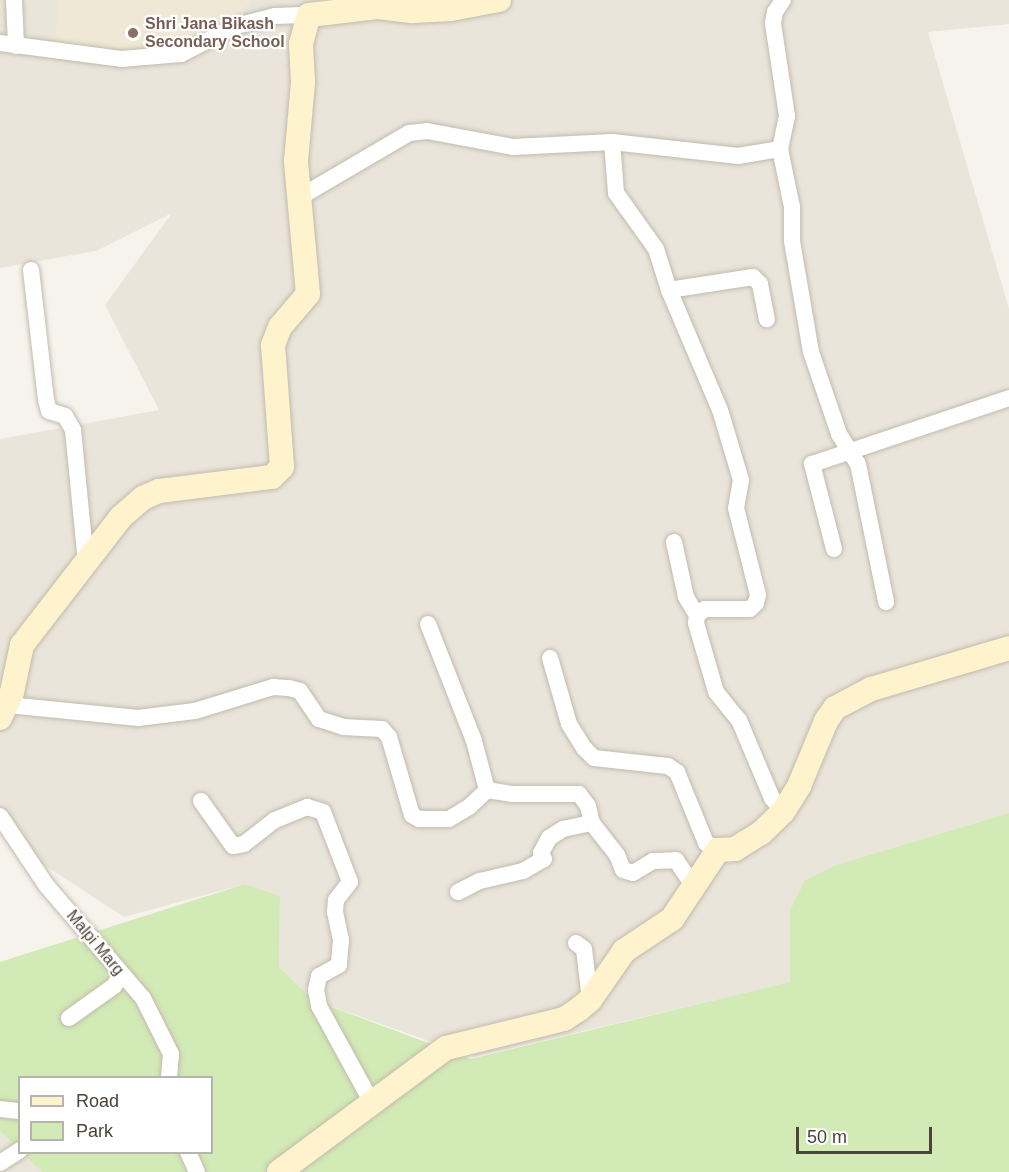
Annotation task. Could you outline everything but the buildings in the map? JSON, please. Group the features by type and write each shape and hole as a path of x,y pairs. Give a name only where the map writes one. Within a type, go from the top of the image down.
{"street":[{"path":"14,0 8,44 121,58 181,54 236,26 275,16 321,9 378,7 413,11 451,9 499,0"},
{"path":"267,0 275,16"},
{"path":"783,0 775,12 773,23 787,116 780,149 792,207 792,241 811,352 839,434 851,451 866,494 886,602"},
{"path":"321,9 301,44 303,82 296,160 308,294 280,327 273,345 282,467 272,477 159,491 143,498 121,517 22,645 4,711 138,718 195,711 273,687 288,688 300,691 320,719 343,727 382,729 389,737 412,815 419,819 449,819 469,807 487,790"},
{"path":"300,196 409,133 427,131 513,147 612,142 727,156 780,149"},
{"path":"612,142 616,192 623,208 656,249 669,290 723,420 741,480 736,508 758,595 750,609 705,609 697,615"},
{"path":"31,270 46,400 49,411 65,416 73,430 86,563"},
{"path":"669,290 753,278 760,284 767,319"},
{"path":"834,549 812,464 1009,398"},
{"path":"674,542 686,597 697,615 716,693 739,720 772,798 783,812"},
{"path":"428,624 474,741 487,790"},
{"path":"550,658 569,724 584,748 594,758 668,766 677,772 706,843 718,850 735,849 761,833 783,812 800,786 826,721 835,708 871,689 1009,648"},
{"path":"487,790 513,794 579,794 588,806 592,824 617,855 623,870 633,873 654,861 676,860 695,888"},
{"path":"201,801 232,846 244,844 275,820 307,807 322,812 350,882 336,900 339,965 320,976 316,990 319,1006 372,1102"},
{"name":"Malpi Marg","path":"0,816 46,885 143,998 171,1054 169,1076"},
{"path":"458,892 480,881 523,871 544,859 541,853 549,838 563,829 592,824"},
{"path":"279,1172 446,1048 564,1019 590,999 612,963 672,919 695,888 718,850"},
{"path":"576,943 584,949 590,999"},
{"path":"69,1017 114,986 121,975"},
{"path":"0,1109 18,1111"},
{"path":"0,1163 18,1151"},
{"path":"189,1154 197,1172"}],"shaded area":[{"path":"0,0 1009,0 1009,24 928,32 1009,309 1009,813 836,865 805,880 790,910 791,982 474,1057 313,1000 279,967 280,896 245,884 124,917 23,851 0,816 0,439 159,410 105,305 172,213 96,251 0,268"},
{"name":"Shri Jana Bikash Secondary School","path":"58,0 251,0 235,23 177,47 121,55 55,43"},
{"path":"0,1131 18,1149 18,1154 23,1154 42,1172 0,1172"}],"green space":[{"path":"1009,813 1009,1172 42,1172 23,1154 213,1154 213,1076 18,1076 18,1149 0,1131 0,962 245,884 280,896 279,967 313,1000 471,1059 790,982 790,910 805,880 836,865"}],"place":[{"name":"Shri Jana Bikash Secondary School","path":"133,33"}]}
